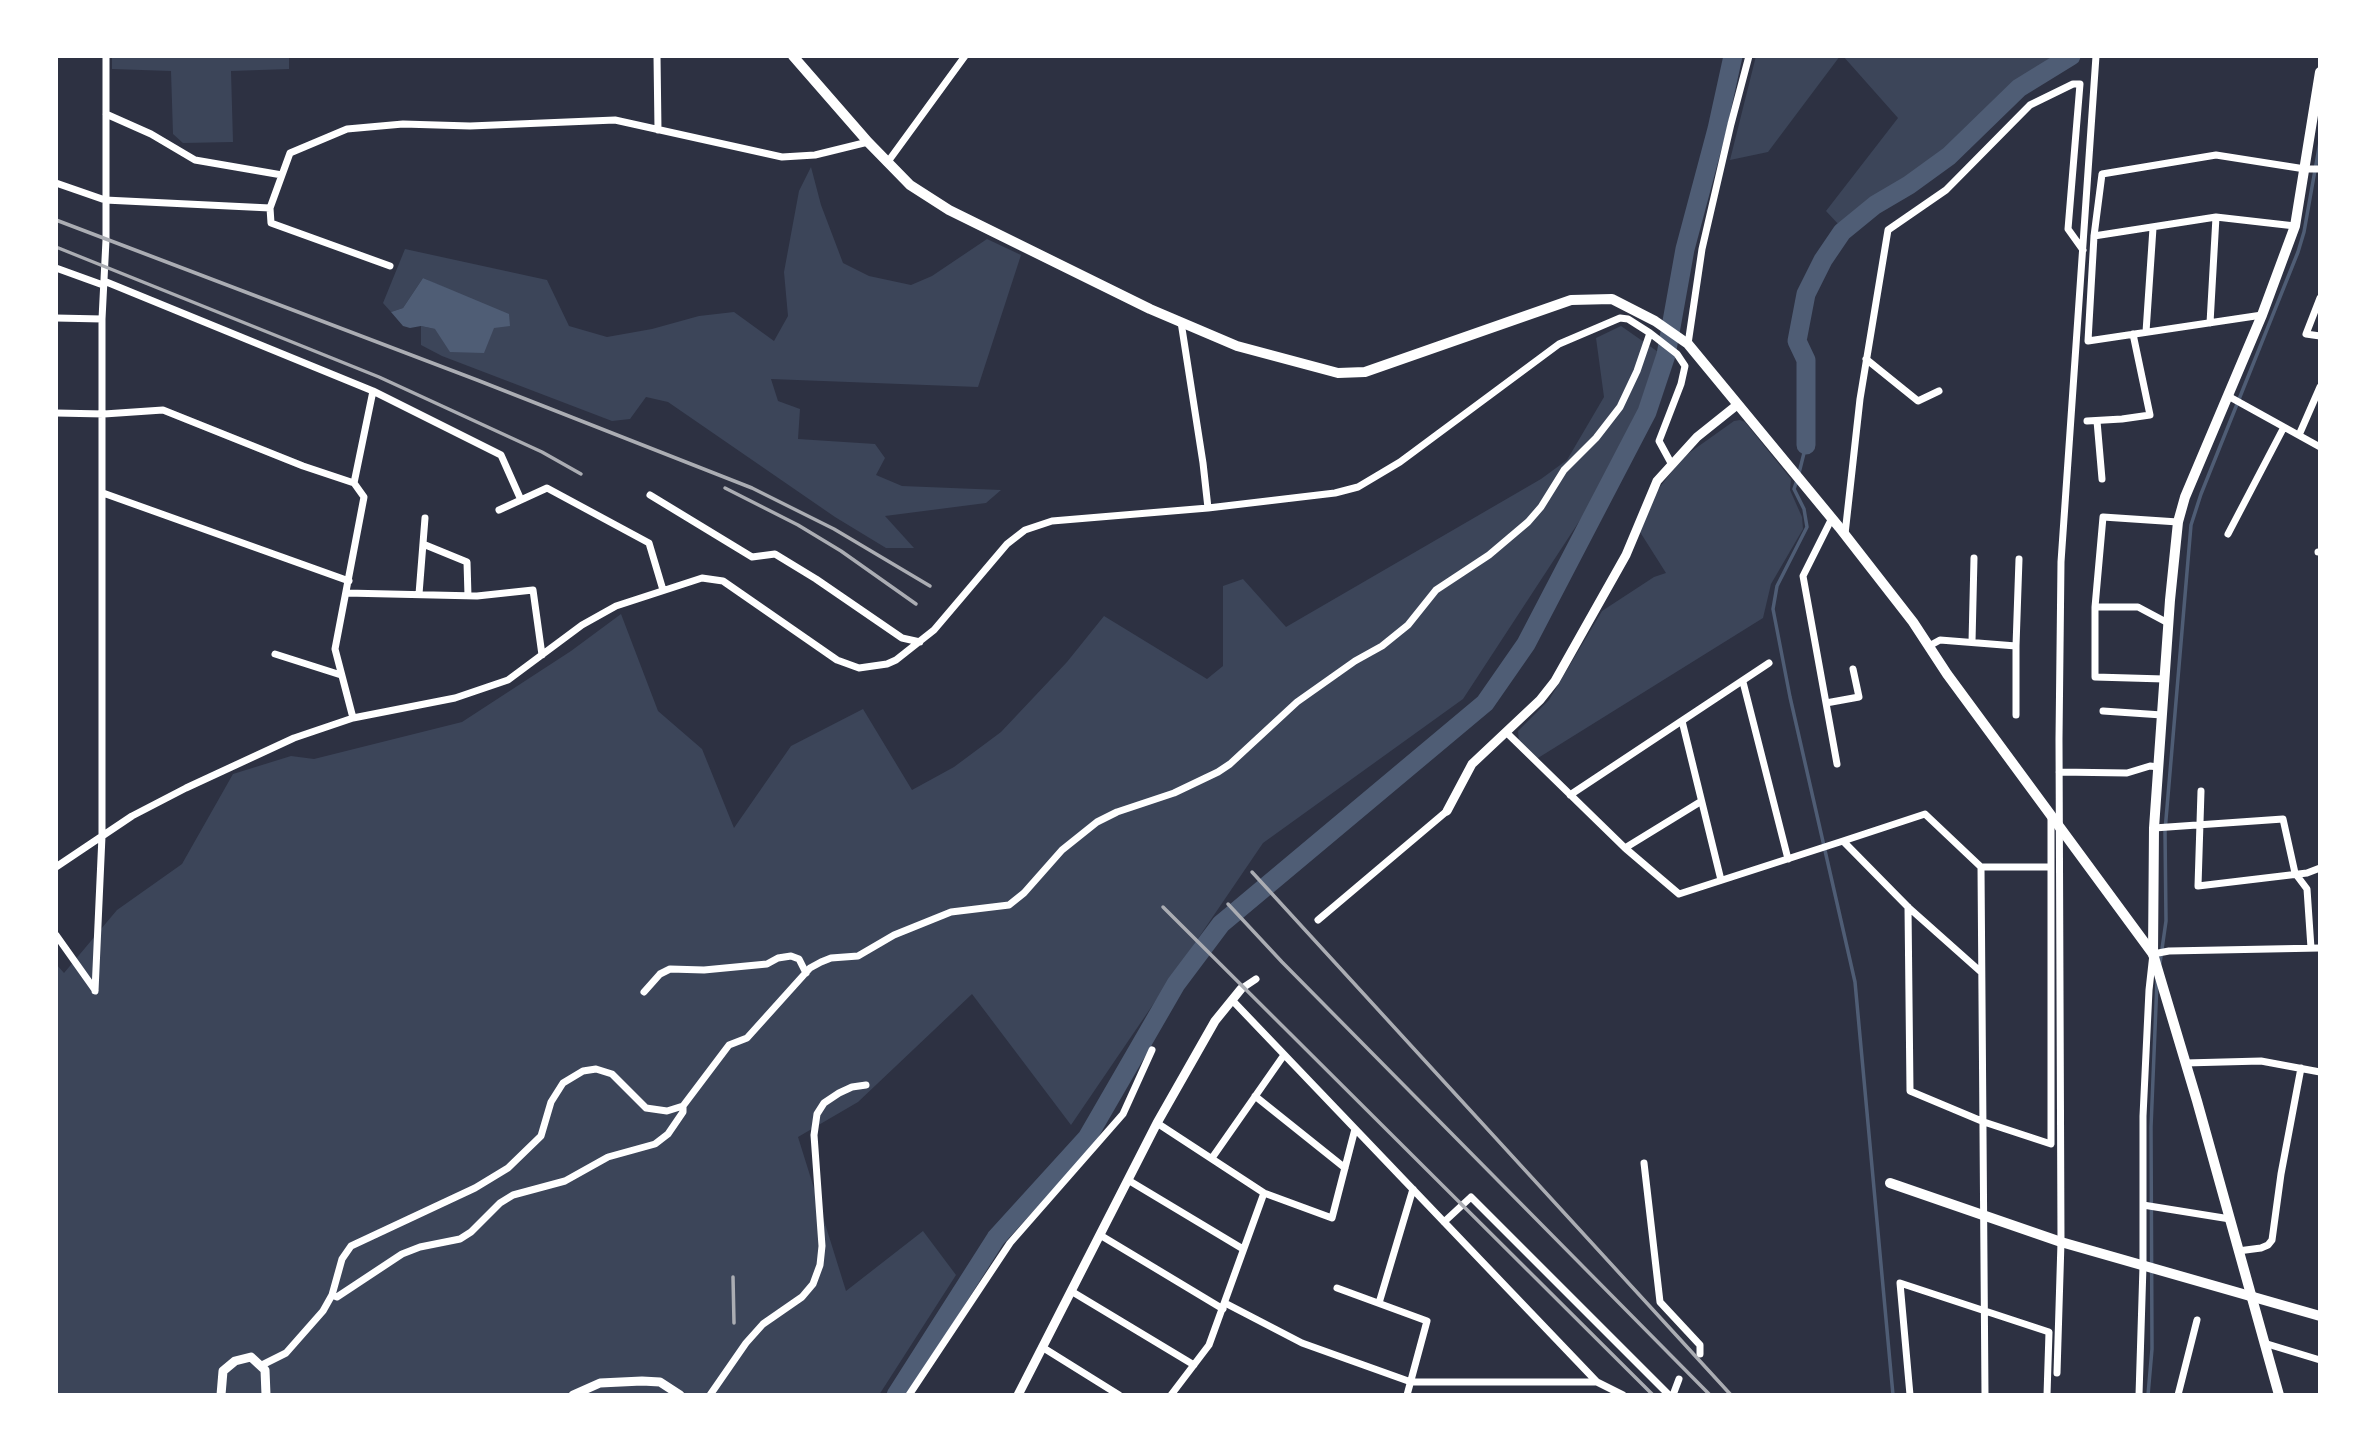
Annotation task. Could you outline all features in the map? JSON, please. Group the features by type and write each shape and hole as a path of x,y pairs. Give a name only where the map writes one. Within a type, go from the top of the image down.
{"main road":[{"path":"798,58 868,142 910,185 949,210 1181,322 1237,345 1338,373 1365,372 1571,300 1612,299 1656,321 1685,341 1832,518 1929,646 2153,954"},
{"path":"2279,1395 2153,954 2154,828 2178,522 2185,497 2263,315 2295,226 2320,72"},
{"path":"1890,1183 2061,1242 2320,1316"}],"street":[{"path":"56,935 95,991 102,836 102,319 106,200 106,56"},
{"path":"657,56 658,130"},
{"path":"887,163 965,56"},
{"path":"1685,341 1702,249 1749,56"},
{"path":"2057,1373 2061,1242 2061,562 2096,56"},
{"path":"1844,534 1866,359 1888,230 1946,190 2030,105 2073,84 2080,84 2068,229 2083,250"},
{"path":"106,114 151,134 195,160 282,175"},
{"path":"390,266 271,223 270,208 290,153 347,129 403,124 470,126 615,120 782,157 815,155 868,142"},
{"path":"2263,315 2088,341 2094,236 2102,174 2216,155 2320,169"},
{"path":"56,183 106,200 270,208"},
{"path":"2094,236 2216,217 2295,226"},
{"path":"2210,323 2216,217"},
{"path":"2146,332 2153,228"},
{"path":"56,268 103,283 373,391 501,455 521,500"},
{"path":"2320,298 2306,334 2320,336"},
{"path":"56,318 102,319"},
{"path":"56,867 132,816 294,738 352,718 484,690 508,680 582,625 616,606 702,578 723,581 837,660 859,668 887,664 934,630 1007,544 1025,530 1052,521 1208,509 1335,493 1357,487 1400,462 1559,344 1619,318 1628,319 1650,333 1677,354 1685,366 1681,384 1659,441 1671,463"},
{"path":"1181,322 1208,509"},
{"path":"332,1295 337,1297 402,1254 419,1247 460,1239 471,1232 500,1203 513,1195 565,1181 608,1157 655,1144 668,1134 683,1106 729,1045 747,1038 806,973 821,962 831,958 858,956 894,935 951,912 1009,905 1024,893 1062,850 1097,822 1117,811 1174,793 1230,764 1297,702 1355,661 1382,646 1408,625 1436,590 1489,555 1528,522 1541,507 1564,470 1596,438 1620,407 1637,371 1650,333"},
{"path":"2088,421 2150,415 2133,334"},
{"path":"1866,359 1918,401 1939,391"},
{"path":"2299,435 2320,387"},
{"path":"354,483 373,391"},
{"path":"2228,396 2320,447"},
{"path":"1318,920 1447,811 1472,764 1507,733 1555,681 1626,555 1657,481 1697,437 1737,405"},
{"path":"56,413 104,414 163,410 303,466 354,483 364,497 335,649 352,718"},
{"path":"2097,421 2102,479"},
{"path":"2228,534 2284,427"},
{"path":"499,510 547,488 649,543 663,590"},
{"path":"103,492 349,581"},
{"path":"650,495 752,557 775,554 902,638 920,642"},
{"path":"419,594 425,517"},
{"path":"2165,679 2095,677 2095,607 2103,517 2178,522"},
{"path":"1832,518 1803,576 1837,764"},
{"path":"424,544 467,562 468,596"},
{"path":"1972,642 1974,558"},
{"path":"2016,715 2019,559"},
{"path":"346,593 468,596 533,590 542,655"},
{"path":"2095,607 2138,607 2168,623"},
{"path":"1929,646 1940,640 2016,646"},
{"path":"275,654 341,675"},
{"path":"1570,795 1769,663"},
{"path":"1826,703 1859,697 1853,668"},
{"path":"1743,682 1788,859"},
{"path":"2104,711 2162,715"},
{"path":"1682,721 1721,880"},
{"path":"1507,733 1625,848 1679,894 1925,814 1981,867 2051,867"},
{"path":"2059,772 2127,773 2150,766 2158,767"},
{"path":"2201,791 2198,886 2307,873 2320,868"},
{"path":"1625,848 1700,802"},
{"path":"1908,907 1910,1091 1984,1122 2051,1144 2051,816"},
{"path":"2154,828 2283,820 2295,873 2307,889 2311,948"},
{"path":"1843,841 1908,907 1981,972"},
{"path":"1981,867 1985,1395"},
{"path":"2138,1395 2143,1266 2144,1102 2153,954 2169,951 2320,948"},
{"path":"644,992 660,974 670,970 767,964 791,956 799,959 806,973"},
{"path":"1018,1395 1157,1123 1215,1021 1241,989 1256,979"},
{"path":"1232,1000 1597,1382 1623,1395"},
{"path":"909,1395 1010,1244 1123,1114 1152,1050"},
{"path":"1212,1158 1284,1055"},
{"path":"2185,1063 2261,1061 2320,1072"},
{"path":"2238,1251 2261,1248 2272,1240 2301,1068"},
{"path":"262,1365 286,1353 323,1311 332,1295 342,1259 351,1246 475,1188 508,1168 541,1136 551,1102 563,1083 583,1071 596,1069 612,1074 646,1108 667,1111 683,1106"},
{"path":"710,1395 746,1343 764,1324 802,1297 813,1284 820,1265 822,1245 814,1135 817,1114 824,1103 839,1093 866,1085"},
{"path":"1255,1096 1345,1168"},
{"path":"1157,1123 1264,1194 1332,1218 1355,1129"},
{"path":"1644,1163 1660,1302 1700,1345 1700,1354"},
{"path":"1128,1180 1243,1249"},
{"path":"1380,1303 1413,1189"},
{"path":"1171,1395 1209,1345 1264,1194"},
{"path":"1444,1222 1471,1198 1671,1395 1679,1380"},
{"path":"2143,1205 2230,1219"},
{"path":"1100,1235 1224,1306 1302,1343 1411,1382 1597,1382"},
{"path":"1910,1395 1899,1283 2049,1332 2047,1395"},
{"path":"1337,1288 1427,1321 1407,1395"},
{"path":"1070,1292 1194,1365"},
{"path":"2178,1395 2197,1320"},
{"path":"2264,1343 2320,1360"},
{"path":"1042,1347 1119,1395"},
{"path":"221,1395 223,1371 235,1360 251,1357 265,1370 266,1395"},
{"path":"573,1395 600,1383 642,1381 660,1382 680,1395"}],"shaded area":[{"path":"112,56 289,56 289,69 231,71 233,142 183,143 173,134 171,71 112,69"},
{"path":"1756,56 1840,56 1768,152 1730,160"},
{"path":"1843,56 2053,56 2012,86 1953,146 1840,226 1826,211 1898,118"},
{"path":"811,167 821,205 843,263 869,276 911,285 932,276 987,239 1021,255 978,387 771,379 778,401 800,409 798,439 875,444 885,458 876,475 902,486 1001,490 986,503 885,516 914,548 886,548 835,517 668,402 646,397 630,419 612,421 442,356 421,345 421,326 435,329 467,298 423,278 403,308 391,312 383,303 405,249 547,280 569,326 607,337 652,329 699,316 734,312 774,341 788,316 784,272 799,191"},
{"path":"423,278 509,314 510,326 494,328 484,353 450,352 435,329 403,326 391,312 403,308"},
{"path":"1621,326 1661,354 1642,414 1599,491 1463,699 1263,843 1071,1125 972,994 858,1102 798,1137 846,1291 923,1231 956,1275 879,1395 56,1395 56,964 64,973 117,910 182,864 233,774 291,756 314,759 462,722 571,651 621,614 658,711 702,749 734,828 791,746 863,709 912,790 954,767 1001,732 1067,662 1104,616 1207,679 1223,666 1223,586 1243,579 1286,627 1541,479 1567,460 1604,397 1596,338"},
{"path":"1734,421 1745,422 1791,479 1790,490 1802,517 1803,529 1771,584 1763,618 1538,758 1519,741 1518,731 1549,700 1602,611 1654,577 1666,573 1640,532 1657,491 1682,458"}],"waterway":[{"path":"896,1395 996,1238 1087,1138 1176,984 1221,924 1485,703 1526,644 1647,412 1666,355 1685,249 1733,56"},
{"path":"1806,445 1806,360 1797,341 1806,294 1823,260 1842,232 1875,205 1949,156 2019,88 2071,56"},
{"path":"2160,963 2166,921 2165,831 2191,525 2298,252 2320,142"},
{"path":"1799,473 1806,445"},
{"path":"1797,480 1794,489 1804,509 1807,527 1777,586 1773,609 1790,697 1855,982 1893,1395"},
{"path":"2148,1395 2152,1349 2151,1127 2157,981"}],"railway":[{"path":"56,220 752,488 834,529 930,586"},
{"path":"56,247 379,377 542,452 581,474"},
{"path":"725,488 798,525 841,551 916,604"},
{"path":"1252,872 1731,1395"},
{"path":"1228,904 1710,1395"},
{"path":"1163,907 1653,1395"},
{"path":"733,1277 734,1323"}]}
